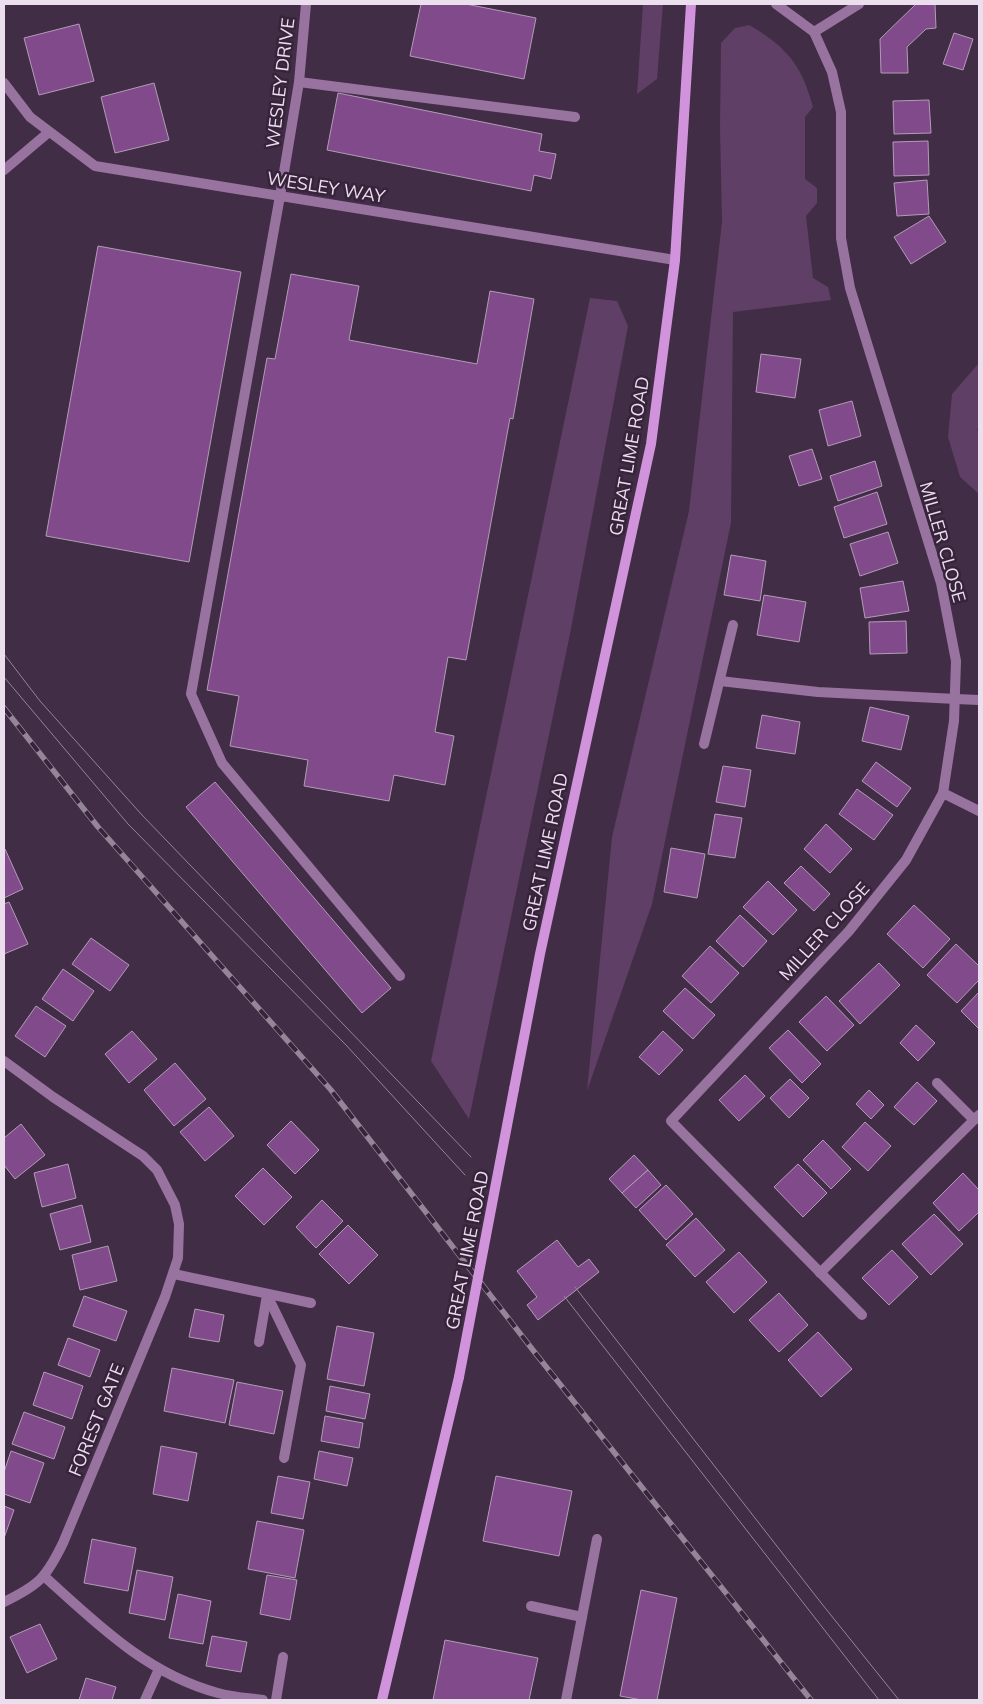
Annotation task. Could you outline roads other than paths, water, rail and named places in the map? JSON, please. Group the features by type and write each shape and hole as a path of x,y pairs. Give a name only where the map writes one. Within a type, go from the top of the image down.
{"main road":[{"name":"GREAT LIME ROAD","path":"382,1700 459,1377 540,954 651,444 675,260 691,4"}],"street":[{"name":"WESLEY DRIVE","path":"306,4 298,82 280,196 191,694 222,763 400,976"},
{"name":"MILLER CLOSE","path":"776,4 814,32 832,72 841,112 841,238 850,288 941,583 956,661 956,700 943,793 906,860 849,931 671,1121 862,1315"},
{"path":"814,32 859,4"},
{"path":"298,82 575,118"},
{"name":"WESLEY WAY","path":"4,83 30,117 95,166 675,260"},
{"path":"4,170 49,132"},
{"path":"704,744 733,625"},
{"path":"720,681 818,692 979,700"},
{"path":"943,793 979,811"},
{"name":"FOREST GATE","path":"4,1061 53,1097 143,1156 157,1170 175,1205 179,1224 178,1258 174,1274 64,1543 45,1577 35,1586 4,1602"},
{"path":"820,1273 976,1118 937,1083"},
{"path":"174,1274 310,1303"},
{"path":"259,1342 267,1295"},
{"path":"267,1295 301,1365 284,1458"},
{"path":"566,1700 597,1539"},
{"path":"45,1577 125,1648 159,1669 178,1679 220,1694 263,1700"},
{"path":"531,1606 582,1617"},
{"path":"276,1700 282,1657"},
{"path":"144,1700 159,1669"}],"tram line":[{"path":"4,654 40,701 142,815 471,1157"},
{"path":"4,677 128,824 346,1045 465,1175"},
{"path":"575,1287 899,1700"},
{"path":"564,1296 879,1700"}],"railway":[{"path":"4,708 98,827 331,1090 536,1354 811,1700"}]}
